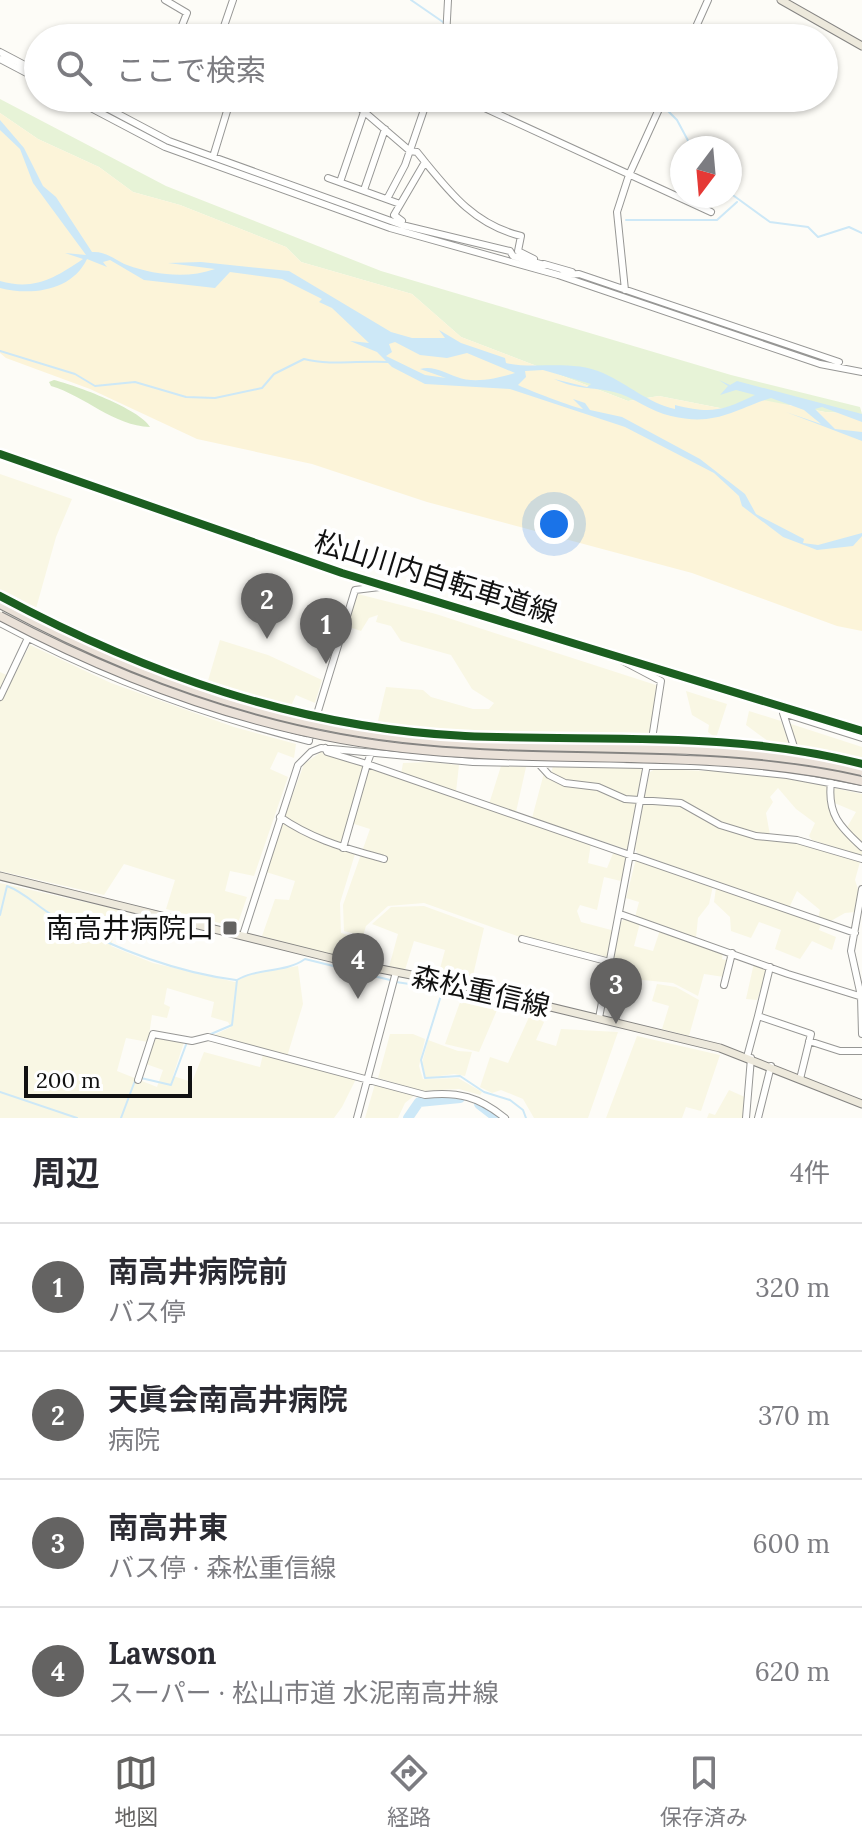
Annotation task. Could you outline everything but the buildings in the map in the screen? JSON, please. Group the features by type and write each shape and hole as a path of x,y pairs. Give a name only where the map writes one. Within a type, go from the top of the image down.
{"highway":[{"path":"0,604 144,672 260,711 322,727 426,741 748,752 862,771"},
{"path":"0,616 140,682 207,706 320,737 440,752 747,763 862,781"}],"main road":[{"path":"781,0 823,24"},
{"path":"838,32 862,46"},
{"name":"森松重信線","path":"0,876 615,1022 749,1058 862,1104"}],"street":[{"path":"165,0 187,13 182,24"},
{"path":"225,24 233,0"},
{"path":"447,24 448,0"},
{"path":"697,24 708,0"},
{"path":"0,52 24,65"},
{"path":"0,59 24,72"},
{"path":"99,112 165,147 443,244 558,275 820,364 850,367"},
{"path":"114,112 169,141 424,231 510,251 513,256 579,274 862,372"},
{"path":"213,157 227,112"},
{"path":"340,182 364,112 410,151 417,152 465,208 494,229 521,236 518,251 544,265"},
{"path":"387,199 410,151 423,112"},
{"path":"493,112 711,212"},
{"path":"625,290 617,212 629,175 658,112"},
{"path":"364,190 385,129"},
{"path":"425,162 400,204 396,218 443,244"},
{"path":"328,178 400,204"},
{"path":"558,275 579,274"},
{"path":"311,752 309,741 314,717 355,590 388,586"},
{"path":"0,596 115,654 263,705 314,717 388,730 454,735 652,739 795,750 862,764"},
{"path":"0,623 106,675 206,714 309,741"},
{"path":"0,697 28,638"},
{"path":"604,651 661,681 652,739"},
{"path":"795,750 783,713 862,738"},
{"path":"325,748 327,752 632,854 857,935"},
{"path":"243,935 298,765 311,752 325,748 464,761 647,764 743,770 862,789"},
{"path":"343,848 371,753"},
{"path":"538,763 549,775 565,783 598,787 617,796 681,803 720,825 756,836 797,840 862,859"},
{"path":"599,1018 647,764"},
{"path":"831,782 829,802 837,822 862,847"},
{"path":"280,817 303,833 384,859"},
{"path":"862,889 857,935 851,957 857,969 862,996 862,1034"},
{"path":"620,914 862,996"},
{"path":"522,939 610,962"},
{"path":"724,985 732,953"},
{"path":"746,1118 749,1058 770,967"},
{"path":"357,1118 396,972"},
{"path":"615,1022 619,997"},
{"path":"758,1016 811,1034 800,1079"},
{"path":"138,1080 153,1034 192,1041 208,1037 425,1095 445,1093 469,1096 505,1118"},
{"path":"809,1041 840,1051 862,1051"},
{"path":"758,1118 771,1066"}],"shaded area":[{"path":"0,474 72,499 56,537 35,612 0,593"},
{"path":"358,594 436,614 659,686 650,735 460,733 377,725 386,687 423,690 431,697 473,709 489,709 494,703 472,689 451,655 401,641 391,626 376,622 378,615 369,618 361,631 346,626"},
{"path":"220,640 268,655 322,680 315,703 296,695 290,708 207,684"},
{"path":"30,645 111,683 234,727 296,744 294,758 278,752 270,769 288,777 254,876 230,871 225,891 247,897 238,923 231,926 166,909 175,880 124,864 104,895 0,871 0,672 13,678"},
{"path":"686,691 727,704 716,738 708,732 709,725 692,715"},
{"path":"749,711 781,721 790,745 772,744 746,725"},
{"path":"788,723 862,747 862,761 798,749"},
{"path":"321,752 364,766 340,845 306,832 284,818 304,764"},
{"path":"403,763 459,765 456,792 401,774"},
{"path":"501,766 526,767 516,812 489,804"},
{"path":"553,766 639,768 643,771 640,798 626,797 598,785 566,781 551,773"},
{"path":"369,768 591,843 588,863 607,868 614,851 629,858 625,882 604,877 597,910 580,905 577,911 581,922 615,931 608,957 520,937 424,903 388,906 366,926 363,936 344,931 343,905 370,829 351,823"},
{"path":"655,769 737,772 827,785 832,817 841,831 862,849 862,856 812,840 809,836 815,823 796,809 778,788 770,797 773,802 766,813 770,835 721,824 687,803 644,798 650,772"},
{"path":"544,773 559,783 595,788 614,798 639,804 631,847 626,849 532,818"},
{"path":"834,788 862,794 862,843 846,829 856,812 832,802"},
{"path":"644,801 681,805 718,826 795,841 860,862 855,880 859,892 855,912 845,913 829,922 818,918 820,910 797,891 789,908 637,853 635,848"},
{"path":"282,822 303,835 355,854 340,903 341,933 361,939 355,961 262,936 275,899 289,900 295,881 266,872"},
{"path":"636,859 713,886 709,904 698,918 696,938 635,917 639,902 626,898"},
{"path":"0,883 120,910 111,946 153,963 235,982 249,974 298,966 303,1004 286,1060 356,1079 334,1118 0,1118","holes":["167,988 214,1002 211,1017 228,1022 231,1027 212,1036 264,1050 260,1067 204,1052 192,1082 173,1076 184,1042 155,1036 146,1064 163,1070 157,1087 117,1071 126,1038 148,1042 152,1015 167,1018 170,1007 164,1004"]},
{"path":"716,888 821,924 819,930 836,937 832,950 812,941 800,959 775,949 781,930 759,922 751,938 731,931 730,917 714,902"},
{"path":"424,906 484,928 471,984 438,976 445,950 414,941 405,970 389,967 398,934 372,924 391,907"},
{"path":"625,918 640,923 634,946 653,951 660,930 723,952 722,959 729,961 724,977 704,974 698,996 673,983 633,979 636,968 612,966 621,922"},
{"path":"754,963 768,968 757,1000 746,999"},
{"path":"657,984 676,987 699,1000 689,1036 662,1029 669,1006 652,1001"},
{"path":"463,994 500,1003 479,1052 445,1044"},
{"path":"530,1015 544,1022 536,1040 556,1046 561,1029 618,1032 588,1118 534,1118 523,1099 501,1090 492,1093 480,1087 490,1057 508,1063"},
{"path":"390,1034 413,1034 425,1039 419,1066 423,1079 458,1078 482,1092 480,1095 459,1089 422,1091 378,1078"},
{"path":"637,1036 720,1055 701,1111 686,1107 682,1118 606,1118"},
{"path":"428,1040 458,1051 472,1052 465,1076 454,1074 426,1078 422,1063"},
{"path":"375,1084 415,1095 405,1103 398,1118 365,1118"},
{"path":"729,1090 747,1098 745,1118 707,1118 709,1113 715,1115"}],"green space":[{"path":"0,99 166,186 381,271 731,375 860,407 862,414 825,412 791,405 742,404 725,409 659,396 628,401 461,337 412,294 301,262 286,247 180,205 133,192 99,167 38,139 0,113"},
{"path":"54,380 121,406 150,427 124,422 51,386 49,382"}],"sand":[{"path":"0,113 38,139 99,167 133,192 180,205 286,247 301,262 412,294 461,337 628,401 659,396 725,409 763,400 825,412 862,414 862,631 837,626 692,573 427,502 312,464 197,439 90,389 6,358 0,353"}],"water":[{"path":"0,120 24,148 43,186 56,197 92,252 106,254 127,265 171,274 193,274 215,269 168,263 201,262 289,271 391,332 412,338 445,338 439,330 461,343 505,358 506,363 591,369 675,409 675,405 716,409 755,395 736,390 720,395 728,386 719,380 730,385 737,381 862,414 862,422 822,407 815,409 835,429 862,432 862,441 786,412 821,424 804,410 771,398 713,418 687,419 664,414 614,392 563,383 554,379 587,387 591,384 543,370 525,371 526,377 518,385 579,408 583,409 573,399 585,403 590,410 622,417 700,459 745,494 756,514 804,539 803,543 818,545 862,533 862,536 853,546 817,550 783,537 742,506 739,496 714,473 625,427 510,389 425,384 392,367 377,352 350,341 369,343 332,308 319,302 322,299 282,279 230,272 215,288 144,280 110,260 103,262 107,267 87,259 71,278 50,288 25,291 0,288 0,281 23,284 44,281 83,259 65,253 86,255 33,183 20,149 0,130","holes":["395,342 420,355 447,358 467,353 515,373 471,380 434,369 420,369 446,378 425,375 386,356 392,352 389,344"]}],"waterway":[{"path":"411,0 443,22"},
{"path":"669,112 686,136"},
{"path":"742,202 770,222 808,227 818,237 849,227 862,233"},
{"path":"626,220 717,220 730,208"},
{"path":"0,351 75,374 95,386 135,382 186,397 215,398 262,388 274,374 304,359 389,362"},
{"path":"0,915 7,886 54,916 97,938 165,964 236,980"},
{"path":"211,1034 232,1025 237,980 245,976 305,959 390,980"},
{"path":"396,982 443,989 421,1060 425,1078 460,1076 484,1092 510,1100 523,1110 526,1118"},
{"path":"141,1078 171,1085 187,1042"},
{"path":"121,1118 136,1078"},
{"path":"0,1092 77,1118"},
{"path":"408,1118 419,1102 460,1098"},
{"path":"479,1104 497,1118"}],"cycle path":[{"name":"松山川内自転車道線","path":"0,454 342,573 862,731"},
{"path":"0,596 111,650 167,672 283,709 342,722 465,736 715,742 813,753 862,764"}],"place":[{"name":"天眞会南高井病院","path":"267,639"},
{"name":"南高井病院前","path":"326,664"},
{"name":"南高井病院口","path":"230,928"},
{"name":"Lawson","path":"358,999"},
{"name":"南高井東","path":"616,1024"}]}
